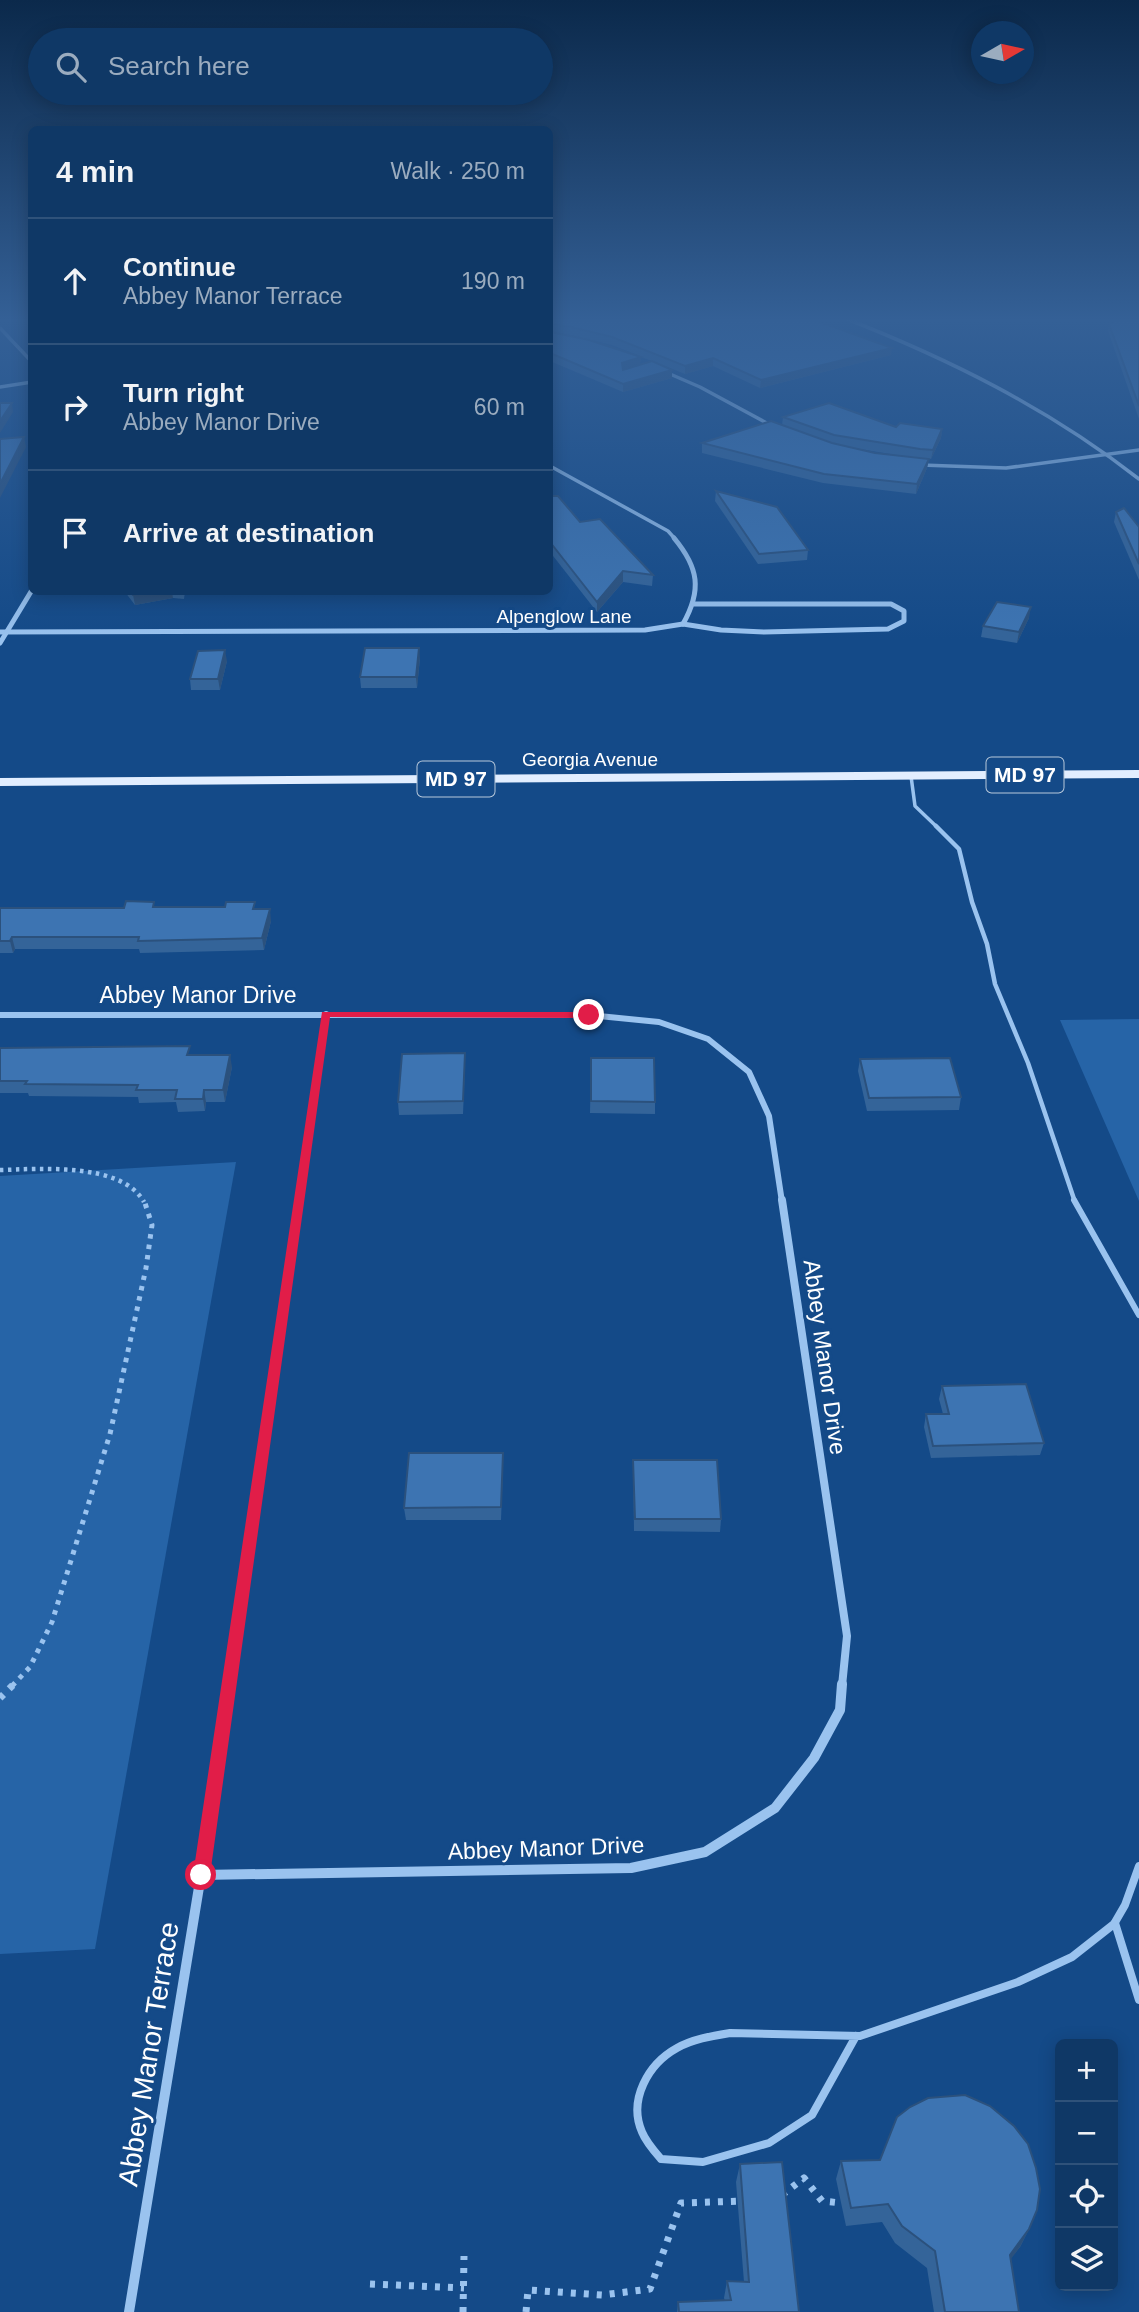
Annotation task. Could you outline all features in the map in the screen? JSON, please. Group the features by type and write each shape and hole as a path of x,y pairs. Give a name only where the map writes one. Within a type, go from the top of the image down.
{"main road":[{"name":"Georgia Avenue","path":"0,782 1139,774"}],"street":[{"path":"771,425 786,433"},
{"path":"1066,425 1139,479"},
{"path":"912,464 1006,468 1139,450"},
{"path":"553,468 668,531 690,556 697,587 694,604 682,624"},
{"path":"0,643 3,632 29,595"},
{"name":"Alpenglow Lane","path":"3,632 645,630 682,624 721,630 764,632 888,629 904,621 904,611 891,604 694,604"},
{"name":"Abbey Manor Terrace","path":"129,2312 201,1875 326,1014"},
{"name":"Abbey Manor Drive","path":"0,1015 589,1015 659,1021 708,1039 749,1072 769,1116 846,1636 840,1710 814,1758 775,1808 705,1852 631,1868 201,1875"}],"lane":[{"path":"911,776 915,806 959,849 972,902 987,944 995,984 1028,1063 1073,1198 1139,1315"},
{"path":"856,2036 812,2115 769,2143 703,2162 661,2159 642,2133 635,2104 644,2079 665,2055 689,2042 728,2034 780,2032 856,2036 978,1997 1071,1958 1115,1923 1139,1866"},
{"path":"1115,1923 1139,2000"}],"path":[{"path":"0,1170 55,1168 114,1177 143,1198 152,1225 146,1268 110,1434 52,1622 30,1667 0,1698"},
{"path":"769,2198 780,2197 803,2178 822,2201 841,2203"},
{"path":"526,2312 528,2290 602,2295 650,2289 681,2203 748,2200"},
{"path":"463,2312 464,2256"},
{"path":"370,2284 464,2288"}],"shaded area":[{"path":"1139,1019 1139,1201 1060,1020"},
{"path":"236,1162 95,1949 0,1954 0,1176"}],"building":[{"path":"759,425 782,425 832,443 875,453 929,459 917,484 824,474 702,443"},
{"path":"805,425 896,427 913,425 942,429 933,450 834,435"},
{"path":"24,437 0,484 0,439"},
{"path":"716,491 777,507 808,550 759,554"},
{"path":"553,496 558,496 580,522 600,519 653,575 623,571 597,602 553,546"},
{"path":"1124,508 1139,527 1139,564 1116,512"},
{"path":"997,602 1031,607 1019,632 983,626"},
{"path":"365,648 419,648 416,677 360,677"},
{"path":"225,650 218,679 190,679 198,651"},
{"path":"126,901 154,902 153,907 225,907 226,902 255,902 253,909 270,909 262,938 138,941 139,937 12,937 10,941 0,941 0,908 124,908"},
{"path":"190,1046 187,1055 230,1055 223,1090 204,1090 203,1099 175,1099 177,1090 136,1090 138,1085 25,1084 27,1081 0,1081 0,1048"},
{"path":"465,1053 463,1101 398,1102 402,1054"},
{"path":"591,1058 654,1058 655,1102 591,1101"},
{"path":"950,1058 961,1097 869,1098 860,1059"},
{"path":"1026,1384 1044,1443 933,1446 926,1414 949,1414 942,1386"},
{"path":"409,1453 503,1453 501,1507 404,1508"},
{"path":"633,1460 717,1460 721,1519 635,1519"},
{"path":"965,2095 990,2106 1014,2126 1028,2144 1036,2168 1040,2189 1037,2210 1029,2229 1010,2255 1019,2312 945,2312 935,2251 902,2226 888,2204 851,2208 841,2161 880,2160 897,2117 910,2107 928,2098"},
{"path":"782,2162 799,2312 679,2312 678,2302 731,2300 727,2281 749,2282 740,2164"}],"route":[{"path":"201,1875 326,1014 589,1015"}]}
